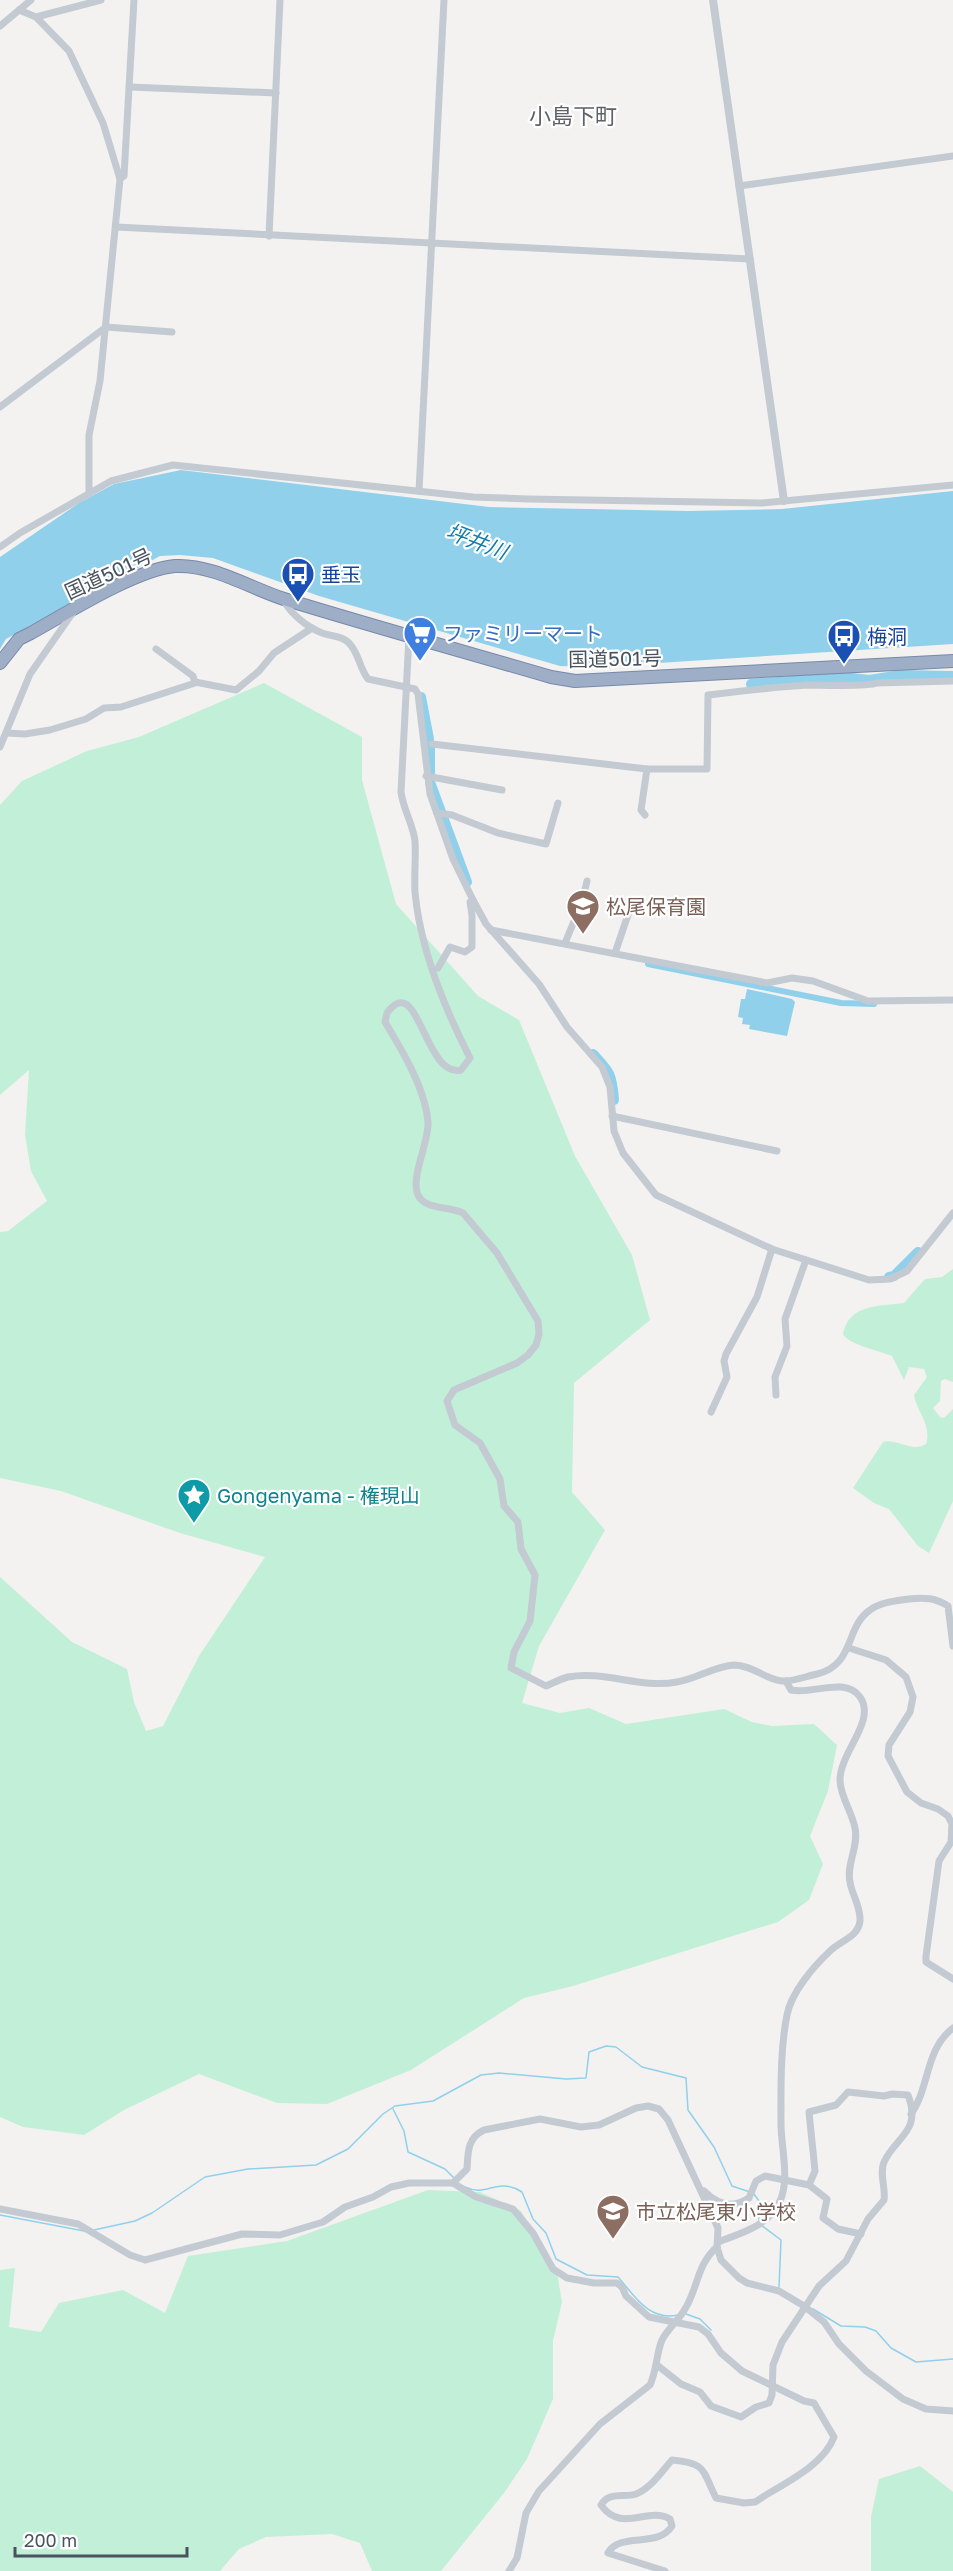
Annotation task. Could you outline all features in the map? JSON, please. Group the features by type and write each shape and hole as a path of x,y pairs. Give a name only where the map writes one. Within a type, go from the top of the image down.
{"highway":[{"name":"国道501号","path":"0,663 19,639 139,576 160,568 178,566 227,578 283,598 575,681 953,661"}],"street":[{"path":"0,26 31,0"},
{"path":"36,17 101,0"},
{"path":"120,179 124,176 134,0"},
{"path":"269,236 280,0"},
{"path":"419,491 444,0"},
{"path":"713,0 784,501"},
{"path":"19,10 36,17 73,59 103,123 120,179 100,381 89,435 89,493"},
{"path":"130,87 276,93"},
{"path":"739,186 953,156"},
{"path":"116,227 750,259"},
{"path":"0,406 106,327 172,332"},
{"path":"0,547 111,481 173,465 419,491 528,499 762,503 953,485"},
{"path":"283,598 291,612 312,628 324,634 339,636 351,645 368,679 405,685 415,689 418,694 430,776 440,813 472,900 491,930 539,984 567,1027 602,1067 610,1087 613,1117 623,1153 656,1195 772,1249 869,1280 899,1277 916,1262 953,1213"},
{"path":"0,747 30,674 74,611"},
{"path":"195,681 236,690 274,653 312,628"},
{"path":"409,635 401,792 415,840 416,893 426,946 450,1023 470,1058 462,1070 449,1070 443,1067 426,1039 413,1009 405,1004 398,1005 387,1014 385,1022 408,1059 427,1114 428,1126 417,1180 417,1194 422,1201 432,1206 455,1209 463,1213 497,1253 538,1321 536,1345 528,1355 517,1363 454,1389 447,1401 455,1425 480,1443 500,1479 504,1506 518,1522 521,1549 536,1575 530,1622 514,1652 510,1668 546,1686 568,1677 676,1683 733,1665 747,1667 786,1681 829,1671 849,1648 861,1617 871,1609 895,1601 921,1598 939,1600 948,1606 953,1647"},
{"path":"156,649 193,676 195,681"},
{"path":"7,733 25,734 50,730 86,719 104,708 121,707 191,686 195,681"},
{"path":"432,744 647,769 707,770 708,695 860,683 870,686 877,683 953,681"},
{"path":"645,815 641,810 647,769"},
{"path":"430,776 501,790"},
{"path":"440,813 498,833 546,844 558,803"},
{"path":"565,943 582,902 587,881"},
{"path":"438,968 450,947 465,951 472,947 470,902 472,900"},
{"path":"615,953 631,906"},
{"path":"491,930 767,983 792,978 813,981 868,1001 953,1000"},
{"path":"613,1117 777,1151"},
{"path":"711,1412 727,1377 726,1354 757,1297 772,1249"},
{"path":"776,1395 776,1377 787,1346 785,1319 806,1260"},
{"path":"849,1648 886,1660 901,1670 911,1687 913,1697 910,1712 889,1745 888,1756 907,1792 921,1803 938,1809 948,1816 952,1824 951,1842 939,1861 926,1962 953,1979"},
{"path":"509,2571 517,2558 526,2513 539,2491 600,2424 650,2385 662,2341 685,2309 706,2257 718,2245 765,2221 780,2200 783,2178 781,2125 787,2015 794,1996 826,1954 854,1934 860,1921 860,1911 849,1881 855,1829 841,1790 840,1778 841,1766 862,1725 865,1708 858,1695 845,1687 803,1693 791,1690 786,1681"},
{"path":"911,2114 919,2103 935,2049 943,2035 953,2028"},
{"path":"657,2366 681,2384 700,2392 711,2406 733,2416 741,2417 756,2407 769,2403 775,2356 805,2305 819,2286 846,2261 868,2219 879,2209 884,2200 884,2163 906,2136 911,2114 908,2095 884,2096 848,2092 836,2105 808,2112 815,2171 809,2185"},
{"path":"453,2183 467,2169 470,2144 478,2133 484,2130 540,2119 581,2127 599,2126 636,2108 648,2106 659,2109 668,2120 718,2228 721,2260 747,2283 779,2291 805,2305 824,2322 839,2344 866,2371 903,2399 926,2409 953,2411"},
{"path":"700,2187 714,2200 728,2204 744,2201 752,2192 756,2181 765,2176 809,2185 827,2199 823,2218 832,2226 861,2234"},
{"path":"0,2209 78,2224 130,2255 145,2260 242,2234 280,2235 323,2222 345,2206 373,2197 391,2187 409,2183 453,2183 476,2197 513,2209 533,2233 553,2269 567,2278 594,2283 617,2283 622,2287 626,2296 649,2317 699,2327 734,2364 804,2401 814,2403 834,2437 830,2449 818,2460 755,2502 744,2503 716,2498 703,2469 695,2462 672,2460 652,2483 636,2494 610,2497 601,2505 608,2515 623,2519 663,2515 670,2519 672,2526 669,2532 653,2539 619,2544 611,2548 609,2553 664,2571"}],"green space":[{"path":"264,683 362,737 362,780 396,904 478,996 519,1020 575,1156 632,1255 650,1320 574,1383 572,1492 605,1530 539,1646 522,1703 560,1713 589,1708 626,1724 724,1709 752,1722 772,1726 814,1724 837,1745 828,1791 810,1836 823,1864 809,1900 778,1922 573,1986 524,1998 411,2070 327,2104 277,2103 199,2074 124,2110 84,2135 23,2127 0,2117 0,1577 72,1642 127,1669 134,1702 146,1731 163,1726 199,1656 265,1557 180,1533 61,1491 0,1478 0,1232 8,1231 47,1201 31,1171 25,1135 29,1070 0,1095 0,805 22,781 87,751 139,737"},
{"path":"953,1269 953,1382 945,1379 941,1381 940,1401 933,1408 940,1417 944,1418 953,1409 953,1501 929,1553 918,1546 889,1509 874,1503 853,1488 883,1442 915,1447 926,1444 926,1424 914,1395 927,1377 924,1369 909,1367 904,1380 892,1356 857,1344 843,1334 846,1324 858,1312 875,1306 904,1303 925,1279 942,1277"},
{"path":"428,2190 480,2192 521,2211 556,2267 562,2302 553,2341 553,2399 527,2459 504,2493 441,2571 372,2571 360,2543 332,2534 266,2537 239,2549 220,2571 0,2571 0,2270 15,2268 9,2327 41,2332 59,2303 123,2290 165,2313 188,2256 287,2241"},
{"path":"920,2466 953,2492 953,2571 871,2571 871,2517 879,2479"}],"water":[{"name":"坪井川","path":"181,470 489,507 688,511 782,509 953,491 953,644 596,667 560,666 319,596 213,558 180,555 160,556 6,639 0,649 0,557 79,503 114,484"},
{"path":"747,989 792,999 795,1002 787,1036 749,1029 750,1025 742,1024 743,1018 738,1017 741,999 745,999"}],"waterway":[{"path":"751,684 843,677 869,680 901,675 953,676"},
{"path":"421,697 429,739"},
{"path":"430,745 430,782 467,882"},
{"path":"648,964 841,1003 874,1004"},
{"path":"593,1054 609,1074 614,1100"},
{"path":"889,1277 894,1276 918,1252"},
{"path":"94,2230 135,2221 152,2213 205,2177 248,2169 316,2165 348,2149 383,2114 395,2106 433,2101 481,2075 499,2073 566,2079 586,2078 589,2052 606,2046 616,2047 642,2067 686,2078 688,2110 714,2147 732,2186 750,2192"},
{"path":"393,2109 404,2131 408,2152 445,2169 454,2178"},
{"path":"465,2187 480,2190 505,2186 522,2192 533,2219 546,2233 556,2259 587,2275 618,2277 650,2311 668,2316 678,2315"},
{"path":"754,2194 759,2201 759,2221"},
{"path":"0,2215 84,2231"},
{"path":"761,2225 781,2240 779,2287"},
{"path":"813,2309 841,2326 865,2327 876,2331 891,2348 916,2362 953,2359"},
{"path":"686,2314 700,2319 711,2330"}],"place":[{"name":"垂玉","path":"298,603"},
{"name":"ファミリーマート","path":"420,662"},
{"name":"梅洞","path":"844,665"},
{"name":"松尾保育園","path":"583,935"},
{"name":"Gongenyama - 権現山","path":"194,1524"},
{"name":"市立松尾東小学校","path":"613,2240"}],"district":[{"name":"小島下町","path":"573,115"}]}
